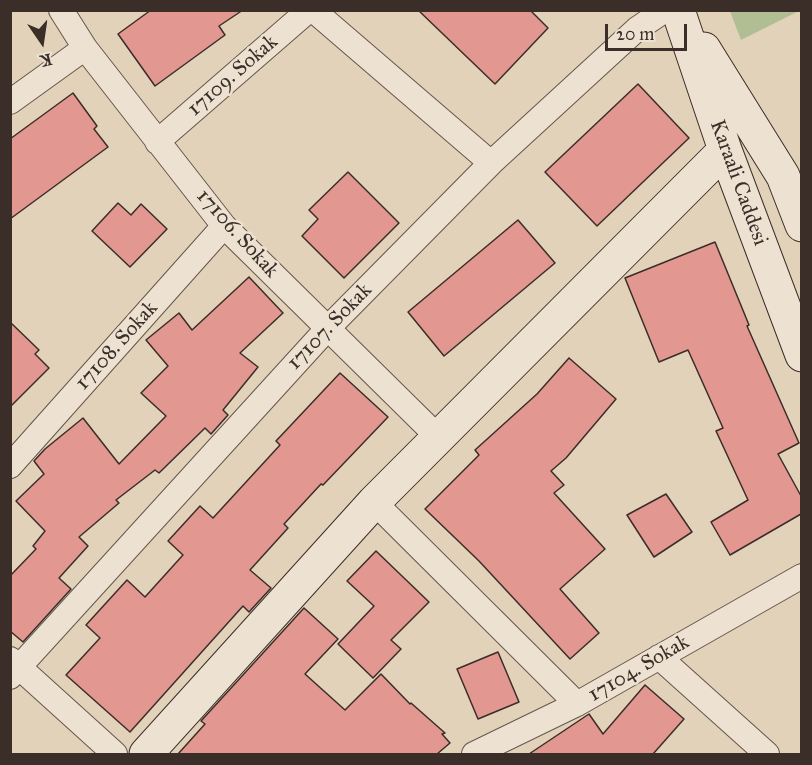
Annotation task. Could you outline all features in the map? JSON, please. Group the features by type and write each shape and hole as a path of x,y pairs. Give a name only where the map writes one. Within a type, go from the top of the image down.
{"street":[{"name":"17106. Sokak","path":"61,10 85,48 224,226 438,437"},
{"path":"311,10 490,163"},
{"name":"17109. Sokak","path":"157,142 311,10"},
{"name":"17107. Sokak","path":"13,667 327,328 490,163 637,29 665,10"},
{"name":"Karaali Caddesi","path":"679,10 725,150 801,355"},
{"name":"Karaali Caddesi","path":"679,10 783,176 801,225"},
{"path":"10,102 85,48"},
{"path":"146,754 374,502 725,150"},
{"name":"17108. Sokak","path":"10,466 224,226"},
{"path":"374,502 577,704"},
{"name":"17104. Sokak","path":"474,754 577,704 801,576"},
{"path":"659,657 766,754"},
{"path":"13,667 115,754"}],"green space":[{"path":"730,10 801,10 741,40 730,11"}],"building":[{"path":"151,10 243,10 219,26 225,35 155,86 118,34"},
{"path":"418,10 530,10 548,28 495,84"},
{"path":"638,84 689,138 597,226 545,172"},
{"path":"73,93 97,126 94,129 108,147 10,219 10,139"},
{"path":"348,172 399,223 344,278 302,236 318,219 309,210"},
{"path":"118,203 131,215 141,204 167,229 130,267 92,231"},
{"path":"518,220 555,263 444,356 408,312"},
{"path":"715,242 749,325 747,326 799,443 778,454 801,496 801,514 730,555 711,522 748,500 716,431 723,428 688,350 659,362 625,278"},
{"path":"249,277 283,313 240,353 258,367 223,410 228,415 211,434 205,428 159,473 155,470 116,500 119,503 79,537 88,546 59,578 71,589 23,642 10,631 10,576 36,549 33,546 45,531 16,501 44,474 34,461 83,418 119,464 166,416 141,393 168,366 146,340 179,313 192,330"},
{"path":"10,322 39,350 35,354 49,368 10,407"},
{"path":"569,358 616,399 566,458 551,471 564,485 554,493 605,549 560,589 599,633 570,659 479,561 425,509 479,455 475,450 537,394"},
{"path":"340,373 388,417 284,524 288,528 250,570 271,588 249,612 243,606 130,732 66,675 100,638 86,625 127,580 145,597 183,555 168,541 200,506 213,518 280,445 276,441"},
{"path":"666,494 692,532 654,557 627,515"},
{"path":"376,551 429,602 391,640 401,649 373,678 338,644 374,606 347,581"},
{"path":"304,608 338,639 305,674 345,710 381,674 410,704 445,733 442,734 450,743 437,754 178,754 205,724 201,721"},
{"path":"498,652 519,702 478,719 457,669"},
{"path":"645,685 684,719 653,754 529,754 589,714 603,734"}]}
